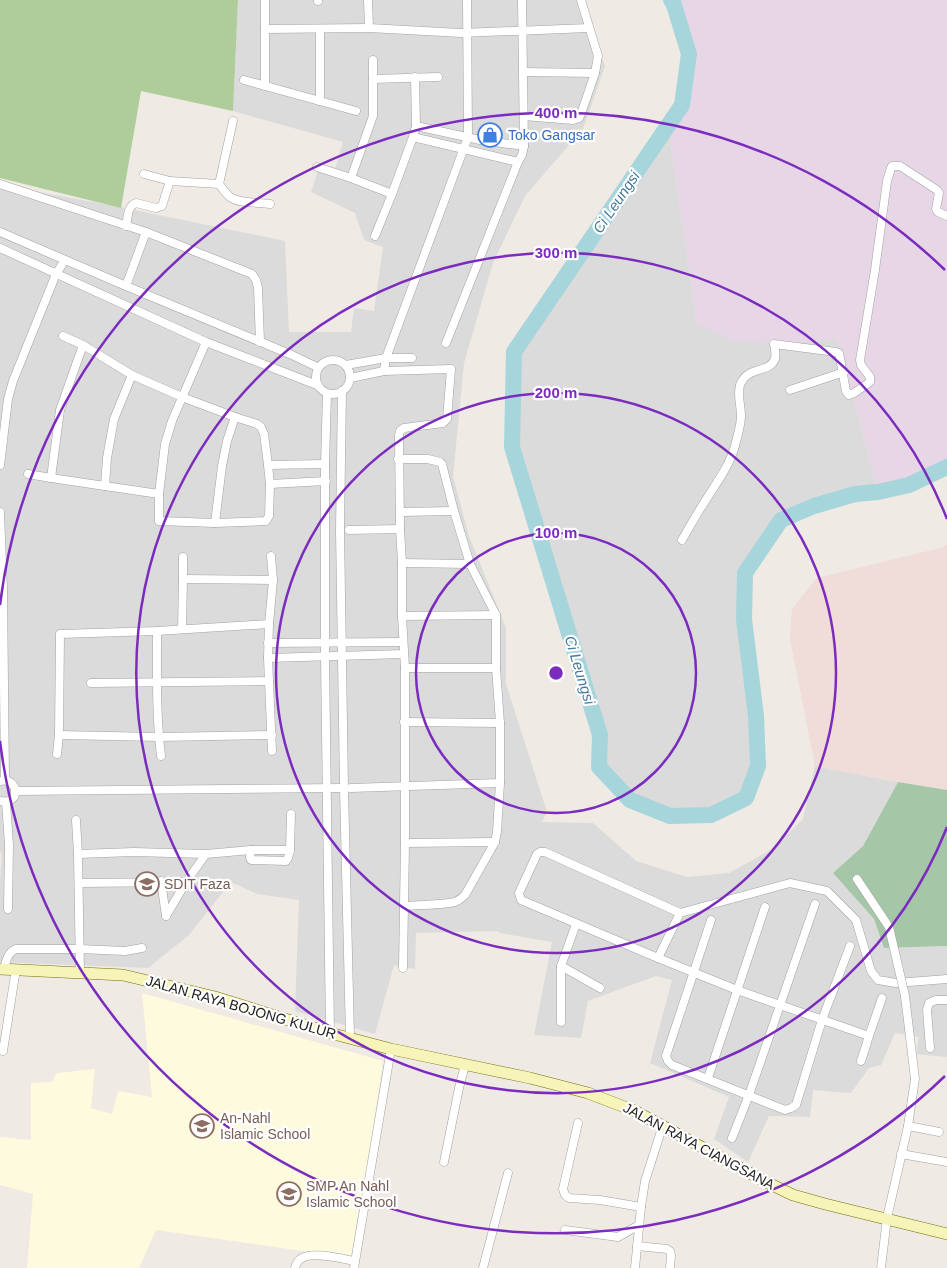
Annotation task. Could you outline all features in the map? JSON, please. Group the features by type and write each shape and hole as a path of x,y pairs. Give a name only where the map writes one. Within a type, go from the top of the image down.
{"main road":[{"name":"JALAN RAYA BOJONG KULUR","path":"6,969 123,975 143,979 215,997 330,1033 391,1049"},
{"name":"JALAN RAYA CIANGSANA","path":"391,1049 530,1078 588,1093 635,1111 766,1182 793,1194 824,1204 947,1234"}],"street":[{"path":"265,0 265,86"},
{"path":"368,0 369,28"},
{"path":"384,371 386,358 468,137 467,0"},
{"path":"446,343 524,146 522,0"},
{"path":"524,116 573,120 581,114 595,73 598,56 581,0"},
{"path":"265,29 369,28 467,33 589,28"},
{"path":"320,29 320,101"},
{"path":"351,178 373,116 373,60"},
{"path":"524,72 595,73"},
{"path":"373,79 438,77"},
{"path":"375,236 416,126 415,78"},
{"path":"244,80 356,112"},
{"path":"219,184 233,121"},
{"path":"416,126 524,146"},
{"path":"413,137 518,162"},
{"path":"682,540 728,463 734,448 741,414 739,402 740,387 747,374 769,366 775,360 774,344 838,352 844,372 846,391 849,395 870,380 860,360 887,181 891,168 900,166 937,190 939,193 936,209 947,216"},
{"path":"317,167 392,194"},
{"path":"144,174 170,181 219,184 232,198 240,201 270,204"},
{"path":"126,226 130,207 133,203 156,208 162,206 170,181"},
{"path":"0,184 146,232 252,274 258,288 260,342"},
{"path":"0,232 318,367"},
{"path":"126,286 146,232"},
{"path":"0,248 206,342 317,385"},
{"path":"0,465 8,399 13,381 56,274 64,260"},
{"path":"63,336 83,345 132,375 182,397 261,427 264,434 270,484 269,516 266,521 216,523 159,521 165,444 172,421 182,397 206,342"},
{"path":"50,478 60,410 83,345"},
{"path":"346,365 386,358 412,358"},
{"path":"336,359 346,365 349,371 348,385 342,391 335,394 327,394 317,385 315,376 318,367 326,360 336,359"},
{"path":"350,378 384,371 451,369 447,419 442,423 407,427 400,430 398,435 402,564 402,642 405,668 403,968"},
{"path":"790,390 844,372"},
{"path":"105,486 107,458 114,419 132,375"},
{"path":"342,391 340,530 347,788 350,1037"},
{"path":"327,394 325,657 330,1033"},
{"path":"216,523 222,466 227,441 235,417"},
{"path":"398,459 428,459 440,462 470,564 496,615 496,668 500,723 500,783 497,832 494,842 461,899 456,902 404,906"},
{"path":"268,465 325,464"},
{"path":"28,474 160,494"},
{"path":"270,484 326,481"},
{"path":"400,512 454,511"},
{"path":"0,512 3,781 10,782 14,786 15,791 13,798 3,802 9,845 8,909"},
{"path":"349,530 400,529"},
{"path":"271,556 273,580 268,658 272,752"},
{"path":"182,629 183,557"},
{"path":"402,564 470,564"},
{"path":"183,579 273,580"},
{"path":"402,616 496,615"},
{"path":"57,754 59,735 60,634 157,631 269,624"},
{"path":"157,631 157,682 161,756"},
{"path":"268,644 402,642"},
{"path":"268,658 404,654"},
{"path":"405,668 496,668"},
{"path":"91,683 269,681"},
{"path":"404,722 500,723"},
{"path":"59,735 159,737 272,735"},
{"path":"15,791 347,788 500,783"},
{"path":"78,854 134,852 206,854 251,850 251,860 286,861 290,850 291,814"},
{"path":"76,820 80,973"},
{"path":"405,843 494,842"},
{"path":"0,845 9,845"},
{"path":"869,1036 736,990 521,900 519,893 537,854 545,852 680,913 790,883 827,891 856,920 870,971 878,980 896,982 947,979"},
{"path":"161,882 166,916 186,882 206,854"},
{"path":"857,879 889,927 904,996 915,1079 908,1126 886,1218 882,1268"},
{"path":"79,883 186,882"},
{"path":"732,1138 815,904"},
{"path":"708,1078 765,907"},
{"path":"658,958 680,913"},
{"path":"711,920 666,1056 672,1065 785,1110 796,1105 822,1020 850,946"},
{"path":"561,1022 561,966 576,924"},
{"path":"3,1051 6,961 12,951 16,949 79,948 125,951 142,948"},
{"path":"561,966 600,988"},
{"path":"861,1061 882,998"},
{"path":"930,1048 927,1010 929,1003 936,1000 947,1000"},
{"path":"295,1268 300,1258 312,1255 355,1264 391,1049"},
{"path":"444,1162 464,1065"},
{"path":"578,1123 563,1189 564,1195 569,1198 600,1200 641,1207"},
{"path":"635,1268 644,1180 663,1125"},
{"path":"908,1126 938,1132"},
{"path":"901,1154 947,1162"},
{"path":"482,1268 508,1173"},
{"path":"564,1230 618,1237 639,1225"},
{"path":"637,1246 667,1249 670,1251 671,1256 670,1268"}],"shaded area":[{"path":"238,0 579,0 605,66 583,129 525,196 493,263 464,363 453,477 469,536 506,628 506,684 547,812 542,822 593,823 636,861 687,877 729,873 771,850 803,819 815,766 898,782 863,846 833,873 874,919 884,948 947,946 947,1057 916,1054 919,1037 895,1033 881,1065 869,1068 851,1093 813,1090 810,1117 769,1116 748,1162 714,1139 729,1097 650,1063 672,980 656,976 588,1001 581,1038 534,1035 552,942 500,933 498,931 416,933 415,969 394,965 375,1034 295,1011 299,900 257,894 231,882 189,935 148,968 0,962 2,853 0,852 0,185 120,207 285,241 289,332 351,332 354,308 374,311 383,247 364,240 355,213 311,192 320,165 335,169 343,142 233,111"},
{"path":"671,0 947,0 947,467 909,485 878,492 838,339 774,344 731,340 697,324 668,125 682,105 689,54"},
{"path":"668,125 697,324 774,344 838,338 878,492 855,494 814,506 781,520 745,573 744,619 756,716 758,766 746,798 711,815 670,816 630,800 599,767 600,735 512,447 514,352"},
{"path":"947,545 947,790 815,766 790,639 792,609 817,578"},
{"name":"An-Nahl Islamic School","path":"142,993 383,1061 351,1258 156,1230 139,1268 27,1268 33,1194 0,1185 0,1137 31,1140 31,1083 52,1082 57,1073 95,1069 91,1108 112,1114 118,1091 152,1097"}],"green space":[{"path":"0,0 238,0 233,111 141,91 121,208 0,178"},
{"path":"898,782 947,790 947,946 884,948 874,919 833,873 863,846"}],"waterway":[{"name":"Ci Leungsi","path":"671,0 689,54 682,105 514,352 512,447 600,735 599,767 630,800 670,816 711,815 746,798 758,766 756,716 744,619 745,573 781,520 814,506 855,494 878,492 909,485 947,467"}],"place":[{"name":"Toko Gangsar","path":"490,135"},
{"name":"SDIT Faza","path":"147,884"},
{"name":"An-Nahl Islamic School","path":"202,1126"},
{"name":"SMP An Nahl Islamic School","path":"289,1194"}]}
